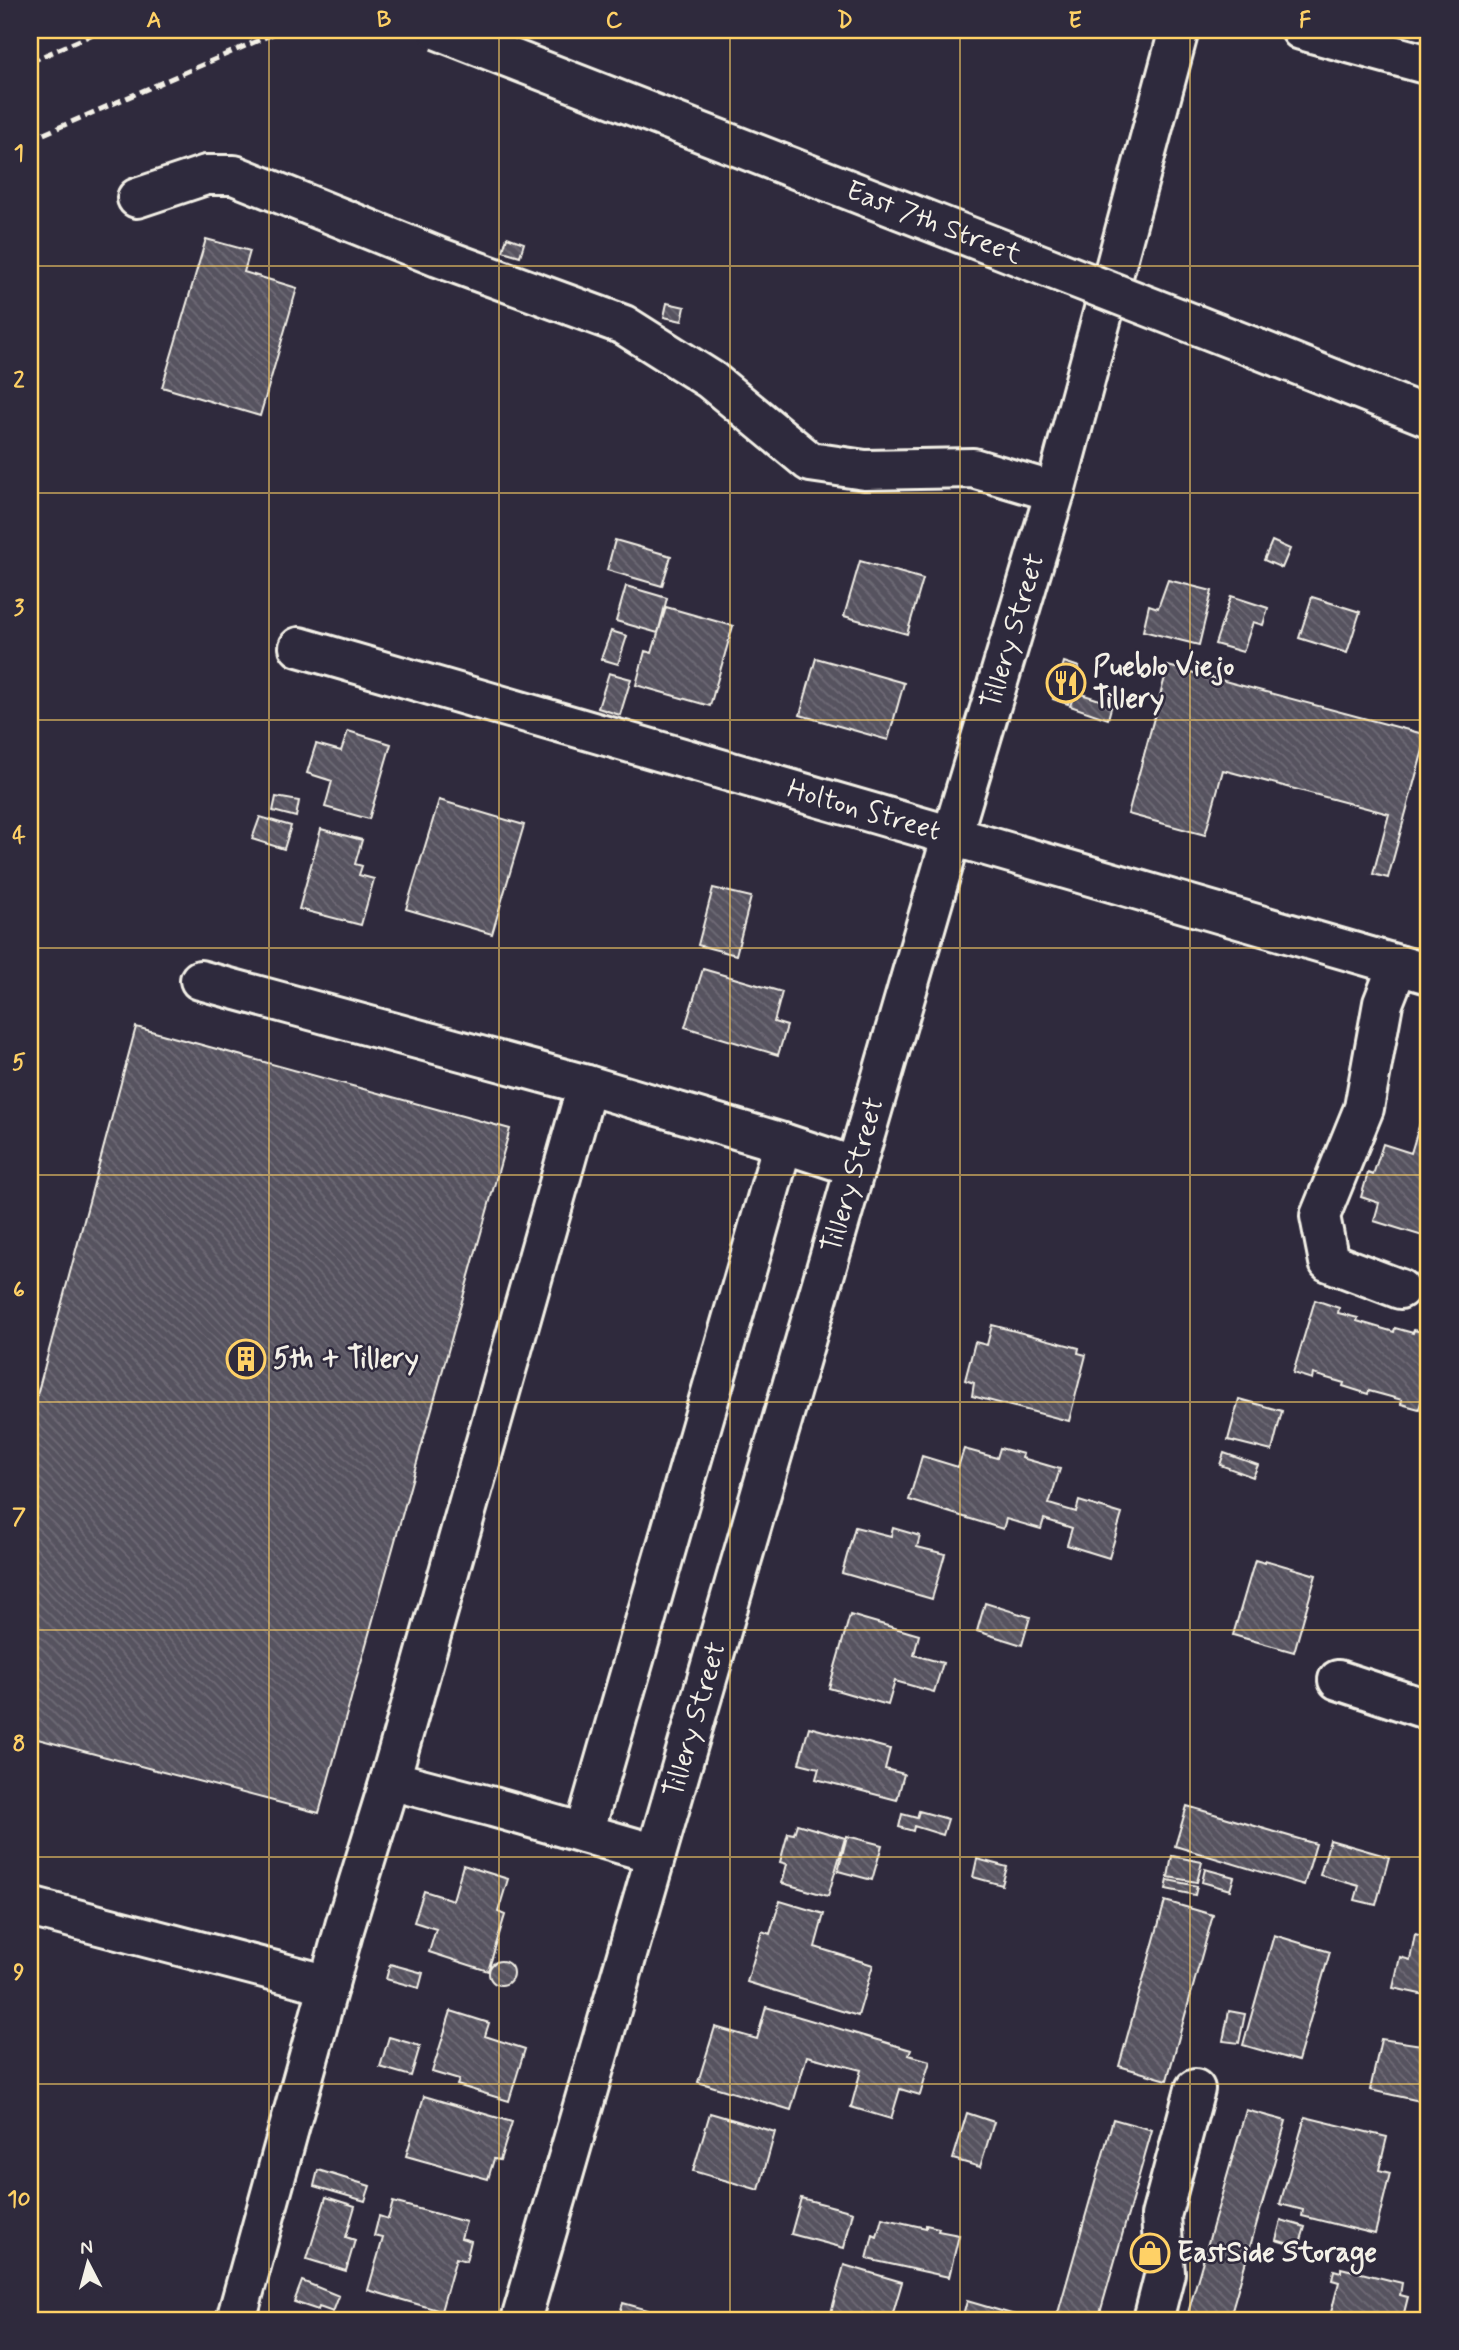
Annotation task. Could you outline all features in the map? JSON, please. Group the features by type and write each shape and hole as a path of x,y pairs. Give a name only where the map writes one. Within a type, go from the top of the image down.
{"street":[{"name":"East 7th Street","path":"438,30 1429,417"},
{"name":"Tillery Street","path":"521,2320 952,835 1055,492 1179,30"},
{"path":"1301,30 1429,65"},
{"path":"137,198 206,175 234,175 438,257 624,325 711,380 810,462 865,470 973,468 1055,492"},
{"name":"Holton Street","path":"299,647 1413,970"},
{"path":"1400,1289 1329,1262 1320,1216 1364,1108 1383,1003 1413,970"},
{"path":"200,980 587,1085 856,1167"},
{"path":"236,2320 329,1984 390,1780 587,1085"},
{"path":"584,1833 783,1143"},
{"path":"1338,1680 1429,1710"},
{"path":"390,1780 656,1854"},
{"path":"30,1907 329,1984"},
{"path":"1153,2320 1165,2273 1161,2216 1195,2089"}],"building":[{"path":"1429,213 1429,245 1421,242"},
{"path":"507,237 524,243 520,256 503,251"},
{"path":"206,239 250,251 244,272 297,288 260,416 162,387"},
{"path":"667,303 685,307 682,321 664,317"},
{"path":"615,540 671,556 662,586 607,570"},
{"path":"1272,541 1290,549 1282,568 1264,560"},
{"path":"860,561 923,579 907,634 844,616"},
{"path":"1168,580 1212,591 1199,645 1143,631 1149,605 1158,608"},
{"path":"626,586 667,598 658,633 616,621"},
{"path":"1231,596 1268,608 1263,625 1253,622 1243,652 1215,644"},
{"path":"1312,597 1360,612 1347,653 1299,638"},
{"path":"666,607 733,626 710,706 636,685 645,651 652,653"},
{"path":"611,631 627,636 618,664 601,659"},
{"path":"816,658 904,683 888,740 800,715"},
{"name":"Pueblo Viejo Tillery","path":"1064,662 1079,667 1068,704 1053,699"},
{"path":"1168,666 1427,735 1388,878 1373,874 1389,814 1223,770 1205,835 1128,814"},
{"path":"609,673 631,679 620,715 598,708"},
{"path":"1075,692 1112,704 1108,719 1070,706"},
{"path":"348,731 391,744 369,819 325,807 332,781 307,773 316,744 341,751"},
{"path":"276,797 299,801 296,817 273,811"},
{"path":"439,800 524,825 492,934 406,909"},
{"path":"260,817 291,826 284,849 252,839"},
{"path":"321,829 362,840 355,864 362,866 359,875 374,879 361,925 299,909"},
{"path":"713,888 751,897 736,955 698,945"},
{"path":"703,969 782,992 774,1022 787,1026 778,1055 685,1027"},
{"name":"5th + Tillery","path":"136,1027 510,1129 319,1813 30,1737 30,1421"},
{"path":"1429,1093 1429,1238 1374,1221 1379,1203 1361,1197 1368,1173 1373,1175 1383,1144 1411,1153"},
{"path":"1315,1300 1339,1308 1338,1313 1358,1318 1357,1321 1394,1332 1395,1328 1429,1334 1429,1374 1419,1409 1401,1404 1402,1400 1369,1391 1368,1394 1343,1386 1344,1383 1313,1374 1312,1379 1293,1373"},
{"path":"992,1325 1079,1348 1078,1353 1086,1355 1069,1421 972,1396 974,1383 965,1380 975,1342 987,1345"},
{"path":"1239,1399 1282,1411 1272,1451 1228,1440"},
{"path":"1000,1448 1023,1454 1022,1458 1060,1469 1049,1504 1076,1512 1079,1501 1122,1514 1109,1558 1067,1545 1072,1528 1044,1519 1041,1529 1006,1519 1003,1529 909,1500 922,1456 958,1467 964,1449 997,1458"},
{"path":"1224,1453 1258,1465 1253,1477 1220,1465"},
{"path":"855,1527 891,1536 893,1528 920,1536 917,1547 945,1554 932,1599 842,1573"},
{"path":"1255,1560 1265,1563 1265,1560 1316,1575 1294,1652 1233,1635"},
{"path":"985,1603 1030,1617 1022,1645 977,1631"},
{"path":"850,1615 919,1635 914,1655 943,1663 934,1692 895,1681 888,1705 829,1688"},
{"path":"809,1727 890,1749 885,1769 904,1774 897,1800 816,1779 819,1768 799,1763"},
{"path":"1187,1806 1316,1844 1304,1885 1175,1846"},
{"path":"919,1811 948,1819 943,1835 914,1826 913,1831 899,1827 902,1814 917,1818"},
{"path":"797,1824 845,1838 828,1896 782,1883 787,1864 780,1862 788,1833 794,1834"},
{"path":"847,1836 882,1845 872,1880 838,1871"},
{"path":"1330,1840 1389,1857 1376,1905 1355,1900 1359,1886 1320,1875"},
{"path":"1172,1856 1202,1862 1197,1882 1168,1877"},
{"path":"977,1859 1007,1867 1002,1885 973,1877"},
{"path":"463,1865 508,1879 498,1912 505,1915 488,1971 429,1952 436,1929 414,1922 424,1891 453,1900"},
{"path":"1205,1869 1234,1877 1230,1890 1202,1882"},
{"path":"1168,1880 1197,1886 1195,1895 1166,1889"},
{"path":"780,1901 824,1914 815,1947 873,1965 858,2016 747,1982 762,1931 770,1934"},
{"path":"1165,1901 1213,1915 1167,2080 1119,2066"},
{"path":"1415,1934 1429,1938 1429,1996 1393,1988 1400,1957 1410,1960"},
{"path":"1274,1935 1330,1952 1298,2061 1243,2045"},
{"path":"501,1961 510,1964 513,1973 510,1982 501,1985 492,1982 489,1973 492,1964"},
{"path":"390,1964 423,1973 419,1988 386,1979"},
{"path":"766,2007 911,2050 909,2055 930,2061 920,2095 900,2089 891,2119 851,2107 861,2070 807,2056 791,2110 698,2082 715,2027 757,2039"},
{"path":"451,2011 489,2023 485,2036 525,2049 509,2101 457,2085 459,2080 432,2072"},
{"path":"1229,2011 1245,2014 1239,2043 1223,2041"},
{"path":"389,2037 420,2046 411,2076 380,2067"},
{"path":"1381,2039 1429,2046 1429,2103 1370,2090"},
{"path":"424,2096 512,2122 500,2160 494,2159 488,2179 406,2156"},
{"path":"1246,2110 1286,2121 1229,2320 1186,2320"},
{"path":"710,2113 775,2132 759,2190 693,2171"},
{"path":"967,2113 994,2122 980,2167 953,2159"},
{"path":"1305,2117 1387,2137 1379,2170 1390,2173 1375,2234 1302,2216 1303,2210 1280,2204"},
{"path":"1113,2119 1152,2130 1098,2320 1056,2320"},
{"path":"318,2170 370,2186 365,2201 314,2186"},
{"path":"326,2197 355,2206 346,2237 355,2240 346,2271 307,2259"},
{"path":"801,2198 853,2212 844,2248 791,2234"},
{"path":"393,2202 466,2222 461,2238 471,2241 466,2261 456,2258 441,2311 368,2290 383,2238 374,2236 379,2216 388,2219"},
{"path":"882,2218 926,2228 926,2225 939,2228 938,2231 959,2235 949,2277 867,2259 873,2235 877,2237"},
{"path":"1281,2220 1305,2227 1299,2247 1276,2240"},
{"path":"844,2265 902,2282 891,2320 829,2320"},
{"path":"1341,2268 1402,2283 1400,2295 1408,2297 1403,2317 1394,2315 1393,2320 1329,2320 1339,2282 1332,2280 1334,2270 1341,2272"},
{"path":"302,2281 339,2296 333,2312 294,2302"},
{"path":"967,2301 1022,2317 1022,2320 962,2320"},
{"path":"623,2303 683,2320 618,2320"}],"railway":[{"path":"30,62 102,30"},
{"path":"30,140 282,30"}],"place":[{"name":"Pueblo Viejo Tillery","path":"1066,683"},
{"name":"5th + Tillery","path":"246,1359"},
{"name":"EastSide Storage","path":"1150,2253"}]}
